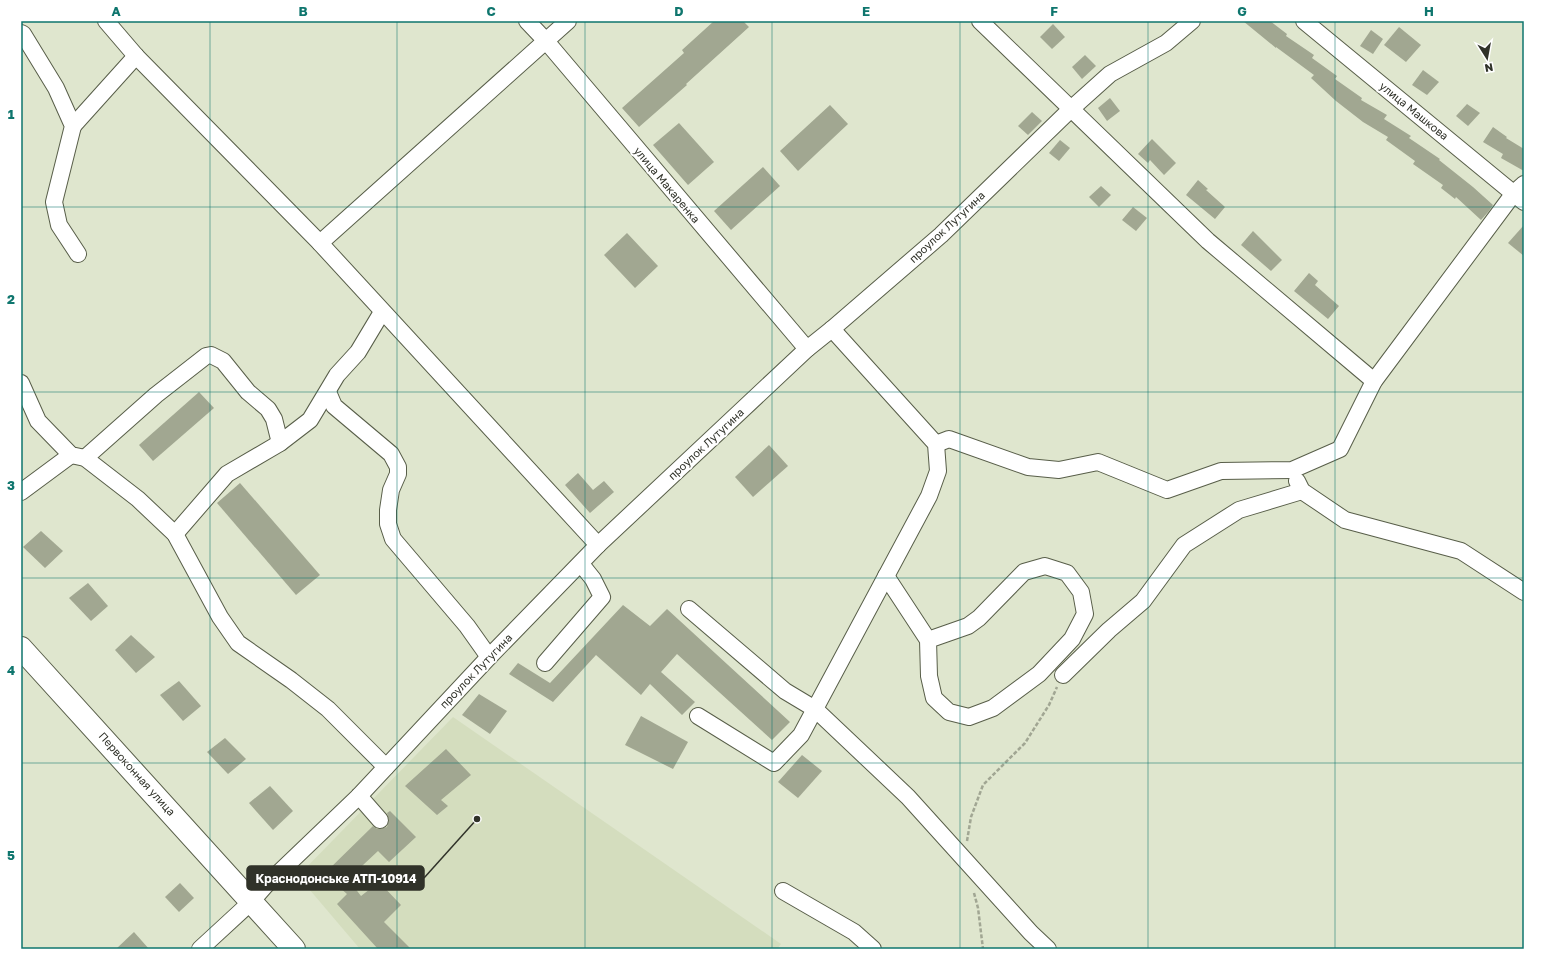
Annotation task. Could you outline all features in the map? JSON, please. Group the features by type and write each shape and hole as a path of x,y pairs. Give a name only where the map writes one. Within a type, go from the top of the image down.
{"highway":[{"name":"Первоконная улица","path":"21,648 294,949"}],"street":[{"path":"106,21 136,56 320,243 598,545"},
{"name":"улица Макаренка","path":"527,21 546,41 807,349"},
{"path":"320,243 568,21"},
{"path":"980,21 1208,241 1374,381"},
{"name":"проулок Лутугина","path":"200,949 251,902 265,886 359,796 489,656 598,545 807,349 941,235 1071,109 1110,74 1166,43 1192,21"},
{"name":"улица Машкова","path":"1304,21 1521,193"},
{"path":"21,33 56,88 73,126"},
{"path":"78,254 59,224 54,202 73,126 136,56"},
{"path":"936,444 949,439 1028,468 1059,470 1098,462 1167,490 1221,471 1292,470 1340,449 1374,381 1521,193"},
{"path":"175,534 227,474 280,443 310,420 338,375 358,352 382,312"},
{"path":"698,716 774,763 801,735 929,496 938,471 936,444 832,329"},
{"path":"21,492 78,457 206,356 211,355 223,361 248,392 268,409 274,419 280,443"},
{"path":"21,383 38,421 78,457 138,499 175,534 220,617 238,643 291,680 328,709 386,767"},
{"path":"328,392 334,406 391,454 398,467 398,474 391,490 388,510 388,524 393,539 467,626 489,656"},
{"path":"1292,470 1302,491 1345,520 1461,551 1524,592"},
{"path":"1063,675 1109,630 1143,601 1184,545 1239,510 1302,491"},
{"path":"544,663 602,598 593,579 580,564"},
{"path":"886,576 928,640 929,676 934,698 949,712 969,717 993,708 1038,674 1072,639 1085,614 1082,592 1067,573 1045,566 1024,572 979,618 968,626 928,640"},
{"path":"689,609 785,691 815,709 908,797 1031,933 1048,949"},
{"path":"359,796 380,820"},
{"path":"783,891 854,932 873,949"}],"path":[{"path":"964,858 971,817 983,785 1025,743 1049,706 1063,675"},
{"path":"972,887 978,908 982,949"}],"shaded area":[{"path":"453,717 781,944 777,949 360,949 298,876"}],"building":[{"path":"714,21 743,21 749,27 686,84 687,85 639,127 622,108 684,53 682,50"},
{"path":"1243,21 1270,21 1287,34 1286,36 1314,55 1312,58 1337,76 1335,79 1362,98 1361,100 1387,115 1384,119 1411,136 1409,138 1440,159 1439,160 1473,187 1493,205 1489,211 1481,220 1456,197 1455,199 1441,188 1443,185 1413,164 1415,161 1386,140 1388,137 1363,122 1336,101 1311,78 1314,75 1276,48"},
{"path":"1053,24 1065,37 1052,49 1040,37"},
{"path":"1399,27 1421,45 1406,62 1384,45"},
{"path":"1371,30 1383,39 1373,54 1360,46"},
{"path":"1085,55 1096,66 1082,79 1072,67"},
{"path":"1423,70 1439,82 1427,95 1412,85"},
{"path":"1110,98 1120,111 1107,121 1098,108"},
{"path":"1467,104 1480,113 1468,126 1456,116"},
{"path":"830,105 848,124 798,171 780,151"},
{"path":"1032,112 1042,121 1028,135 1018,126"},
{"path":"679,123 714,162 688,185 653,145"},
{"path":"1493,127 1507,137 1506,138 1524,149 1524,171 1501,158 1503,154 1483,142"},
{"path":"1152,139 1176,163 1164,175 1150,160 1148,163 1138,154"},
{"path":"1060,140 1070,148 1059,161 1049,153"},
{"path":"763,167 780,186 731,230 714,211"},
{"path":"1198,180 1208,189 1206,190 1225,207 1215,219 1186,195"},
{"path":"1101,186 1111,195 1099,207 1089,197"},
{"path":"1133,207 1147,218 1136,231 1122,220"},
{"path":"1524,225 1524,256 1508,243"},
{"path":"1253,231 1282,260 1271,271 1241,245"},
{"path":"627,233 658,266 635,288 604,255"},
{"path":"1309,273 1318,281 1315,285 1339,306 1328,319 1294,291"},
{"path":"199,392 214,408 153,461 139,445"},
{"path":"769,445 788,466 753,497 735,477"},
{"path":"578,473 593,490 604,481 614,492 590,513 565,485"},
{"path":"240,483 320,575 296,595 217,503"},
{"path":"41,531 63,551 45,568 23,547"},
{"path":"88,583 108,606 91,621 69,598"},
{"path":"623,605 650,626 667,609 790,722 772,740 677,654 661,672 695,702 682,715 650,684 641,695 596,655 553,702 509,674 518,663 550,683"},
{"path":"131,635 155,657 136,673 115,650"},
{"path":"179,681 201,706 183,721 160,695"},
{"path":"479,694 507,711 490,734 462,715"},
{"path":"641,716 688,742 673,769 625,745"},
{"path":"225,738 246,759 228,774 207,752"},
{"path":"446,749 471,775 441,800 448,806 437,815 405,786"},
{"path":"802,755 822,771 798,798 778,782"},
{"path":"270,786 293,811 273,830 249,803"},
{"path":"390,811 416,837 389,862 378,851 348,879 361,896 379,882 401,905 384,922 411,949 378,949 337,904 347,894 324,874 373,826 377,829 387,827 389,819 387,813"},
{"path":"180,883 194,898 179,912 165,897"},
{"path":"134,932 149,949 116,949"}],"place":[{"name":"Краснодонське АТП-10914","path":"477,819"}]}
